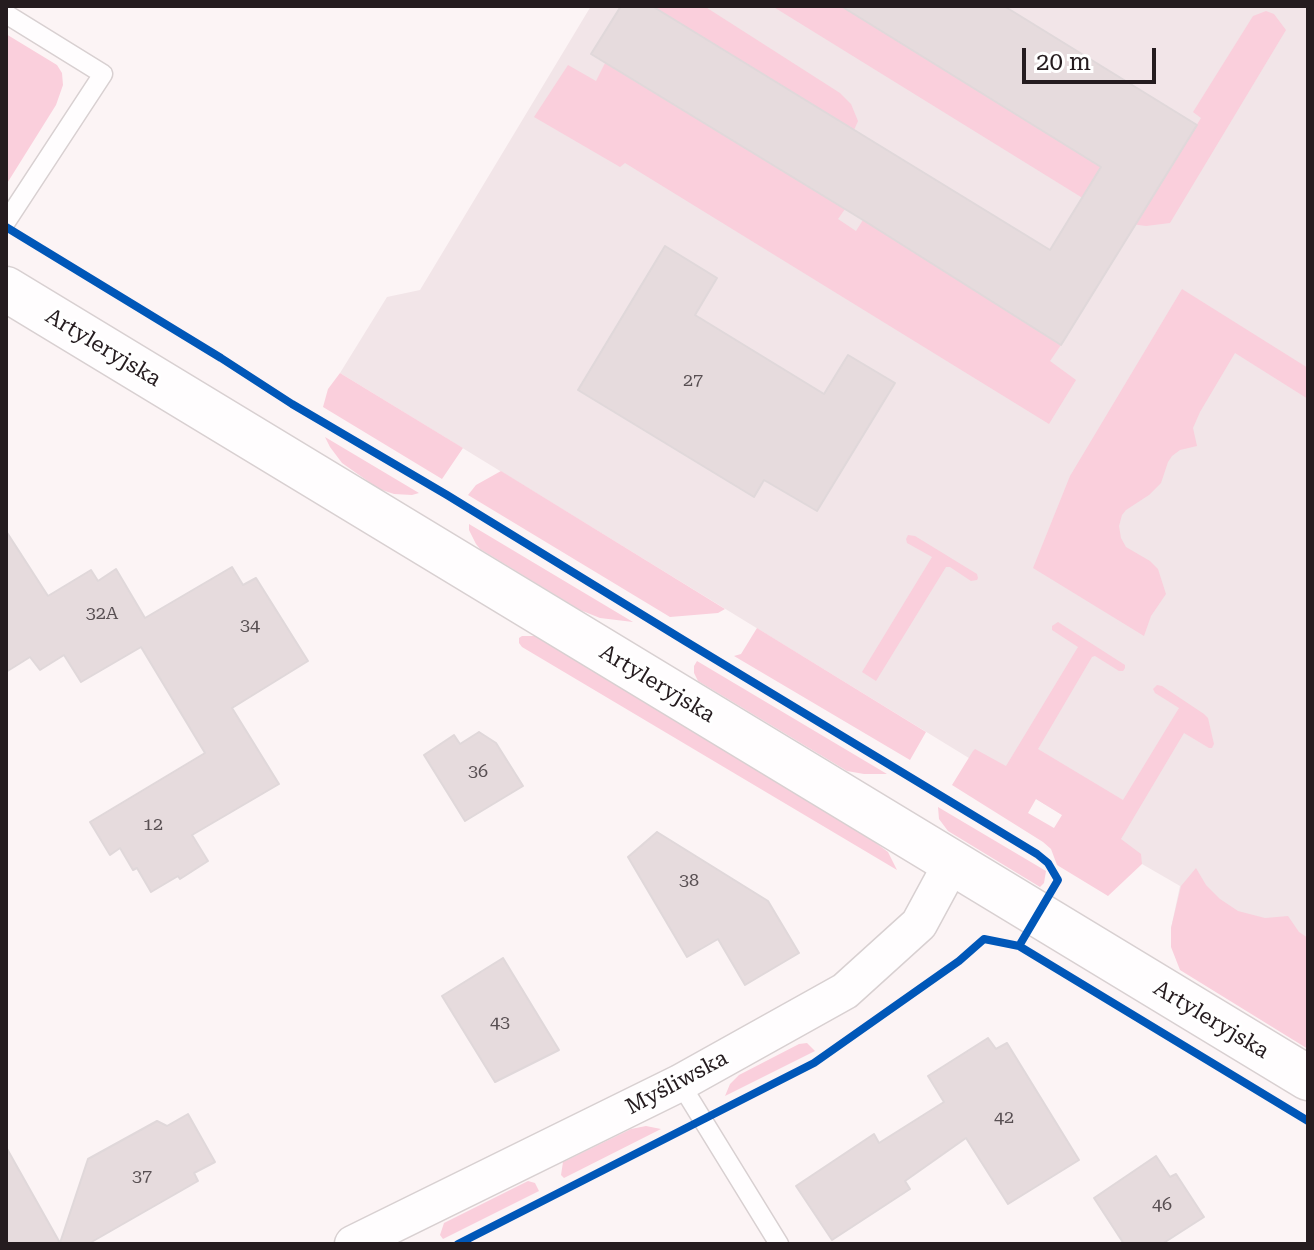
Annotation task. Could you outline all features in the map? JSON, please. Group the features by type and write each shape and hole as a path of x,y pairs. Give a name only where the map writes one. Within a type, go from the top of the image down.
{"street":[{"name":"Artyleryjska","path":"6,289 1308,1078"},
{"name":"Myśliwska","path":"353,1244 680,1083 845,991 919,924 952,863"}],"lane":[{"path":"6,14 103,74 6,222"},
{"path":"680,1083 779,1244"}],"shaded area":[{"path":"591,6 1308,6 1308,1013 1171,928 1180,886 340,373 387,297 420,290"},
{"path":"652,6 704,6 840,93 851,104 858,121 854,130"},
{"path":"772,6 841,6 1152,198 1201,118 1193,112 1253,16 1266,11 1274,14 1286,30 1170,223 1146,226 1123,223"},
{"path":"6,34 57,65 62,73 63,85 56,105 6,185"},
{"path":"605,63 845,209 838,219 856,231 863,220 1061,345 1050,361 1076,380 1049,424 625,163 620,167 534,117 568,65 596,81"},
{"path":"1182,289 1308,368 1308,399 1235,353 1193,428 1197,446 1180,450 1172,456 1161,483 1122,515 1119,526 1126,547 1158,569 1166,594 1151,616 1144,636 1033,568 1070,476"},
{"path":"340,373 463,448 442,479 323,407 328,389"},
{"path":"325,437 419,493 394,494 379,489 342,463"},
{"path":"501,471 725,609 718,613 670,617 468,495 476,485"},
{"path":"469,524 633,622 600,618 580,610 480,549 469,530"},
{"path":"908,535 915,536 977,574 978,578 971,581 946,567 876,681 862,672 932,557 907,543"},
{"path":"1058,622 1125,665 1125,668 1119,671 1092,657 1038,749 1123,800 1179,708 1155,693 1153,689 1157,685 1208,718 1214,744 1209,748 1184,733 1121,839 1141,854 1142,864 1108,896 1057,865 1051,849 1043,842 952,785 975,749 1006,766 1078,647 1052,630","holes":["1036,799 1062,815 1054,828 1028,813"]},
{"path":"757,628 926,732 910,760 734,656 741,654"},
{"path":"535,636 868,837 888,852 897,870 522,647 519,638"},
{"path":"697,661 887,774 847,771 698,681 694,673"},
{"path":"938,807 1046,871 1044,883 1040,887 948,831 939,819"},
{"path":"1196,868 1206,885 1238,911 1265,918 1288,916 1299,932 1308,938 1308,1049 1180,970 1171,947 1171,928 1181,886"},
{"path":"807,1043 815,1051 725,1096 730,1084 739,1075 799,1044"},
{"path":"646,1126 661,1129 564,1178 561,1175 563,1162 631,1129"},
{"path":"528,1181 535,1183 539,1191 443,1239 440,1235 444,1223"}],"building":[{"path":"621,6 652,6 1050,250 1101,167 841,6 1004,6 1197,125 1061,345 591,54"},
{"path":"665,246 717,278 695,315 824,394 848,355 895,383 817,511 764,480 754,497 578,390"},
{"path":"6,531 48,596 91,570 98,581 116,569 145,618 232,567 243,585 256,578 308,661 232,708 279,784 192,835 208,861 180,879 178,876 151,892 120,848 110,855 90,822 205,753 141,647 81,682 64,655 40,670 30,657 6,672"},
{"path":"479,732 496,743 523,786 465,821 424,755 454,735 460,744"},
{"path":"657,832 768,901 799,953 745,985 718,939 687,957 628,857"},
{"path":"503,958 559,1050 495,1082 442,996"},
{"path":"988,1038 996,1049 1007,1043 1079,1160 1008,1204 966,1138 905,1181 910,1189 832,1240 796,1186 874,1134 879,1143 944,1102 928,1076"},
{"path":"188,1114 215,1162 194,1173 198,1181 88,1244 6,1244 6,1147 60,1243 88,1159 157,1121 167,1126"},
{"path":"1156,1156 1170,1177 1176,1174 1204,1217 1162,1244 1124,1244 1094,1198"}],"cycle path":[{"path":"6,227 292,404 1037,854 1048,863 1058,880 1019,946"},
{"path":"458,1244 814,1063 959,961 984,939 1019,946 1308,1121"}]}
